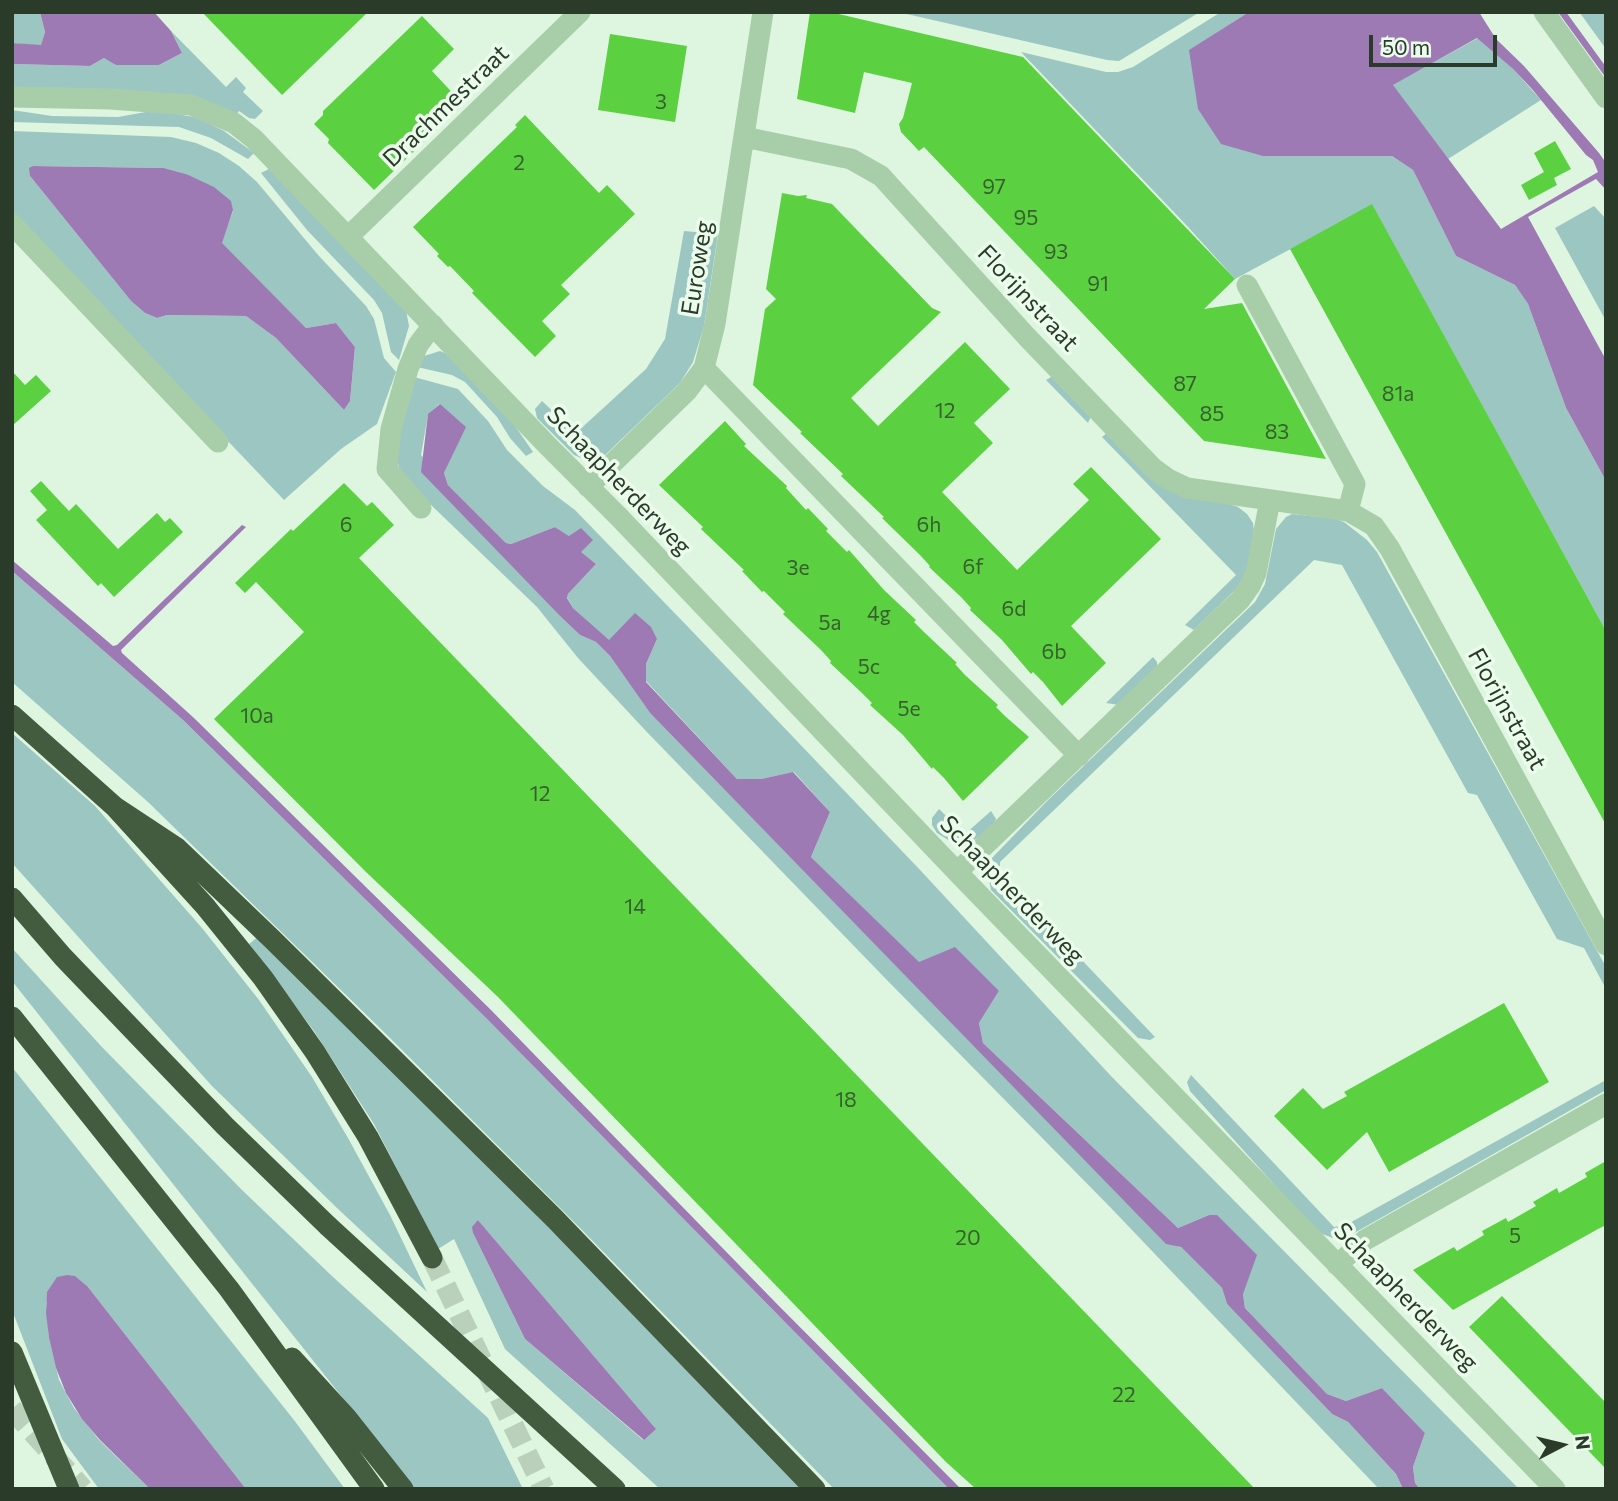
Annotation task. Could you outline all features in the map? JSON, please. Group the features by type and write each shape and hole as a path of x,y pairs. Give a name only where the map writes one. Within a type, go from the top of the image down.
{"highway":[{"path":"12,716 115,807 205,906 263,978 308,1042 368,1137 432,1258"},
{"path":"115,807 177,848 273,940 555,1219 815,1489"},
{"path":"12,898 63,957 216,1116 328,1226 615,1489"},
{"path":"12,1017 229,1289 374,1489"},
{"path":"229,1289 346,1417 403,1489"},
{"path":"12,1352 69,1489"}],"street":[{"name":"Drachmestraat","path":"348,237 580,12"},
{"path":"1544,12 1606,98"},
{"name":"Euroweg","path":"588,486 687,391 704,368 715,324 744,137 758,13"},
{"name":"Schaapherderweg","path":"12,97 191,105 234,124 254,139 957,872 1555,1489"},
{"name":"Florijnstraat","path":"744,137 851,159 881,176 1027,337 1153,468 1168,479 1187,488 1348,511 1374,526 1390,549 1606,945"},
{"path":"12,224 218,442"},
{"path":"1247,285 1355,484 1348,511"},
{"path":"421,508 387,469 391,429 408,369 418,345 433,325"},
{"path":"704,368 1079,756"},
{"path":"957,872 1227,613 1250,586 1256,573 1270,500"},
{"path":"1338,1265 1365,1240 1606,1104"}],"shaded area":[{"path":"12,12 40,12 45,32 41,46 12,43"},
{"path":"40,12 154,12 171,31 182,53 159,65 116,65 104,58 90,66 12,64 12,43 41,45 45,32"},
{"path":"898,12 1200,12 1119,61"},
{"path":"1221,12 1249,12 1190,50 1263,156 1392,156 1413,170 1456,256 1515,285 1528,304 1566,408 1606,481 1606,631 1372,205 1235,279 1021,52 1106,72 1118,72 1133,67"},
{"path":"1249,12 1479,12 1496,39 1524,66 1606,163 1606,190 1596,179 1528,217 1606,360 1606,481 1566,408 1528,304 1515,285 1456,256 1413,170 1392,156 1263,156 1221,144 1198,109 1189,50","holes":["1477,38 1513,69 1593,160 1598,172 1501,229 1393,85"]},
{"path":"1558,12 1566,12 1606,67 1606,78"},
{"path":"1606,12 1606,49 1580,13"},
{"path":"171,31 226,87 236,77 246,88 243,92 263,111 255,119 239,111 236,115 12,88 12,64 90,66 104,58 116,65 159,65 182,53"},
{"path":"1478,38 1513,69 1541,100 1448,159 1392,85"},
{"path":"12,110 52,116 118,117 157,110 198,118 224,131 254,153 248,159 211,138 179,127 12,122"},
{"path":"12,131 171,137 196,143 219,153 257,182 319,256 366,306 374,319 384,358 396,372 377,424 341,449 284,500 12,214","holes":["33,166 164,168 186,174 233,211 221,243 306,328 336,323 355,347 350,401 344,410 276,338 246,316 167,315 157,318 145,313 131,301 30,176"]},
{"path":"29,168 164,168 186,174 214,187 231,201 233,210 222,243 306,328 336,323 355,347 350,401 344,410 276,338 246,316 167,315 157,318 145,313 131,301 30,176"},
{"path":"269,169 406,310 409,326 399,360 391,352 382,313 374,300 307,230 261,173"},
{"path":"1594,206 1606,219 1606,321 1555,228"},
{"path":"684,231 718,234 704,326 693,362 680,383 602,458 588,461 574,455 537,418 535,409 542,401 576,433 646,369 665,339"},
{"path":"440,351 449,355 513,423 533,452 526,456 497,417 465,382 452,375 417,367 421,357"},
{"path":"1053,376 1091,416 1088,423 1046,380"},
{"path":"414,377 458,389 488,421 507,450 543,486 575,510 921,871 1111,1076 1519,1489 1420,1489 1415,1483 1413,1467 1425,1433 1382,1388 1346,1401 1327,1394 1245,1308 1243,1294 1209,1215 1178,1228 983,1043 979,1023 999,991 919,963 811,857 830,812 794,772 761,779 738,780 646,681 646,664 657,639 609,641 573,608 568,594 596,564 580,552 592,539 569,536 555,527 511,544 506,543 448,485 444,473 465,427 439,404 428,415 421,455 563,619 580,635 596,642 610,656 650,713 1166,1243 1181,1247 1222,1288 1227,1304 1332,1414 1348,1422 1396,1474 1403,1489 1379,1489 1111,1208 645,730 578,658 537,607 402,477 393,447"},
{"path":"440,404 466,427 444,473 448,485 506,543 511,544 555,527 569,536 581,528 593,540 581,552 596,564 568,594 567,598 573,608 609,640 635,613 651,627 657,639 646,664 646,682 737,779 761,779 793,772 830,812 811,857 919,962 955,947 999,991 979,1023 983,1043 1178,1228 1209,1215 1217,1215 1257,1255 1243,1294 1245,1308 1327,1394 1346,1401 1382,1388 1425,1433 1413,1467 1415,1483 1420,1489 1403,1489 1396,1474 1348,1422 1332,1414 1227,1304 1222,1288 1181,1247 1166,1244 650,713 610,656 596,642 580,635 563,619 421,472 428,414"},
{"path":"1108,432 1226,503 1238,507 1253,523 1249,567 1239,586 1194,630 1185,625 1236,575 1102,437"},
{"path":"1292,514 1344,522 1367,540 1377,552 1606,967 1606,989 1584,948 1557,939 1477,795 1468,793 1342,565 1314,560 1000,862 1000,874 1155,1037 1150,1040 1138,1038 991,890 988,875 991,859 1047,801 1255,602 1265,584 1276,529"},
{"path":"242,525 246,527 121,650 122,653 194,718 492,1011 961,1489 949,1489 487,1019 183,720 12,571 12,560 113,646"},
{"path":"12,571 183,720 487,1019 949,1489 834,1489 583,1231 386,1034 148,802 12,682"},
{"path":"1153,657 1157,668 1119,705 1106,703"},
{"path":"12,733 95,806 202,928 259,1000 312,1077 348,1138 390,1215 427,1292 212,1086 12,863"},
{"path":"939,809 965,834 991,811 996,819 992,827 972,842 963,845 953,843 937,833 932,825 932,818"},
{"path":"260,935 492,1167 806,1489 660,1489 505,1349 454,1239 438,1249 374,1124 314,1031 249,944","holes":["478,1220 655,1428 643,1440 525,1339 473,1233"]},
{"path":"12,948 101,1046 242,1190 488,1418 523,1489 415,1489 12,981"},
{"path":"12,1067 294,1420 345,1489 246,1489 88,1287 46,1302 49,1338 59,1380 74,1408 99,1440 150,1489 99,1489 62,1439 12,1310"},
{"path":"1191,1075 1334,1227 1346,1225 1606,1080 1606,1090 1349,1236 1333,1238 1317,1232 1190,1091 1187,1082"},
{"path":"478,1220 656,1429 644,1440 525,1339 473,1233 472,1227"},
{"path":"75,1276 88,1287 246,1489 150,1489 82,1419 66,1393 56,1368 46,1313 47,1292 57,1277"}],"building":[{"path":"202,12 368,12 282,95"},
{"path":"810,12 830,12 1023,57 1235,279 1204,309 1242,303 1326,459 1204,441 924,147 919,151 901,132 899,124 912,83 864,72 855,113 797,99"},
{"path":"422,16 454,49 432,71 463,104 374,190 328,143 329,139 314,124 323,115 323,111"},
{"path":"610,34 687,46 675,122 598,110"},
{"path":"525,115 599,193 607,185 635,214 561,285 570,294 542,321 556,336 535,357 472,293 474,291 450,266 437,256 439,254 413,227 517,127 515,125"},
{"path":"1555,141 1571,169 1554,178 1557,185 1529,200 1521,185 1544,172 1534,153"},
{"path":"782,193 807,195 806,198 832,204 932,308 941,312 851,398 878,426 965,342 1010,389 974,423 993,443 942,492 1017,570 1089,500 1073,484 1091,467 1161,539 1071,626 1106,663 1062,706 1043,682 1033,672 1031,674 961,597 841,476 843,474 753,385 765,309 776,299 766,289"},
{"path":"1372,204 1606,631 1606,825 1290,249"},
{"path":"12,371 25,385 36,375 51,391 12,426"},
{"path":"725,421 746,444 744,446 787,486 806,510 808,508 828,529 826,531 847,552 849,550 884,590 916,620 914,622 957,663 955,664 965,675 1029,737 963,801 903,735 870,705 872,703 783,614 785,612 762,592 742,571 744,570 701,529 703,527 659,485"},
{"path":"41,481 69,511 76,504 118,549 157,513 165,522 170,518 183,532 114,597 101,583 98,586 36,520 47,510 30,491"},
{"path":"344,483 367,506 372,502 394,525 359,558 1255,1489 976,1489 946,1462 498,997 366,872 214,719 304,632 256,582 245,593 235,583"},
{"path":"1504,1003 1549,1082 1389,1172 1367,1132 1327,1170 1274,1116 1303,1088 1323,1109 1347,1096 1344,1092"},
{"path":"1606,1161 1606,1225 1453,1310 1413,1270 1454,1247 1457,1251 1484,1235 1482,1231 1506,1218 1508,1222 1536,1206 1533,1202 1557,1188 1559,1193 1587,1177 1585,1173"},
{"path":"1502,1296 1606,1403 1606,1469 1469,1327"}],"tunnel":[{"path":"432,1258 544,1489"},
{"path":"12,1409 83,1489"}]}
